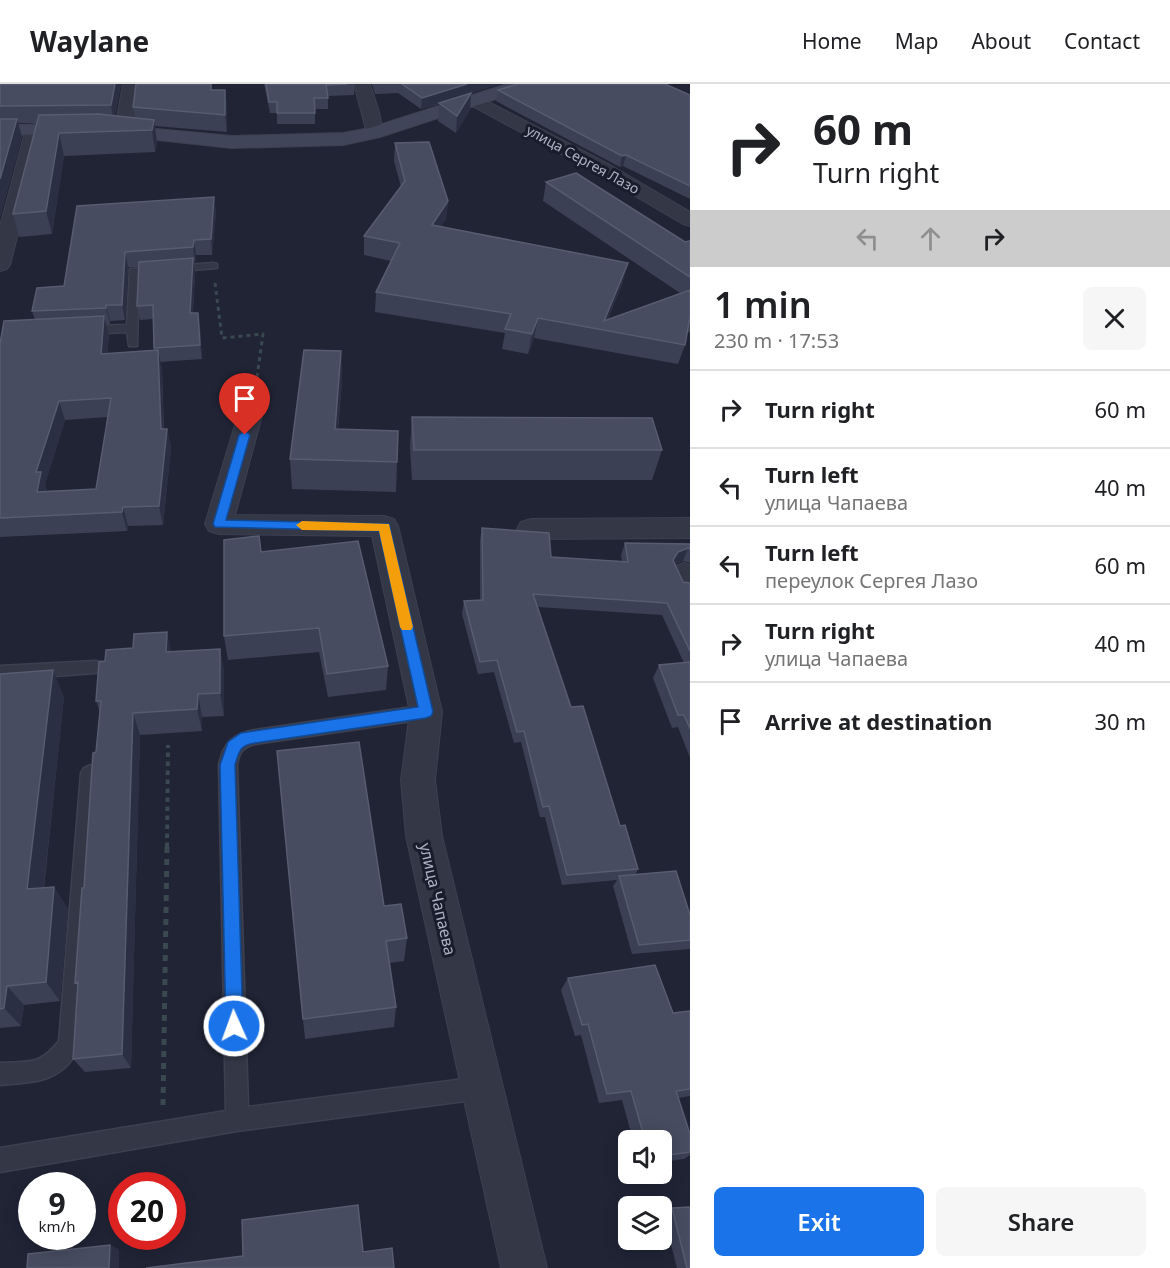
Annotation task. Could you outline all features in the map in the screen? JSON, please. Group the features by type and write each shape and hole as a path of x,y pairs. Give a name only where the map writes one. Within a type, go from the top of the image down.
{"street":[{"path":"124,130 131,84"},
{"path":"362,84 371,112 374,133"},
{"path":"0,130 124,130 231,142 343,139 374,133 524,84"},
{"name":"улица Сергея Лазо","path":"476,100 603,169 690,220"},
{"path":"0,265 35,129"},
{"name":"улица Чапаева","path":"251,412 219,524 384,526 426,712 418,780 424,836 480,1088 524,1268"},
{"path":"531,529 690,528"}],"lane":[{"path":"133,344 134,271 213,266"},
{"path":"78,331 133,327"},
{"path":"0,673 95,667"},
{"path":"237,1120 228,765 233,746 241,739 426,712"},
{"path":"0,1074 36,1071 54,1064 69,1045 90,773"},
{"path":"0,1160 237,1120 480,1088"}],"path":[{"path":"213,266 222,338 263,334 251,412"},
{"path":"163,1132 168,745"}],"building":[{"path":"0,84 115,84 111,105 0,106"},
{"path":"136,84 211,84 211,90 225,90 225,115 133,107"},
{"path":"266,84 347,84 326,85 328,98 314,98 315,113 277,113 277,102 269,102"},
{"path":"402,84 467,84 422,98"},
{"path":"518,84 665,84 690,95 690,186 626,155 622,156 498,90"},
{"path":"471,93 457,116 439,103"},
{"path":"98,114 154,120 152,130 59,133 46,211 13,214 39,115"},
{"path":"0,119 17,119 0,179"},
{"path":"429,142 448,201 432,225 628,263 604,321 690,290 690,316 685,345 538,318 532,334 505,329 511,314 376,292 400,243 364,236 405,181 395,143"},
{"path":"576,173 685,242 690,241 690,277 546,182"},
{"path":"214,197 211,239 194,240 193,247 125,252 122,305 106,305 106,308 32,311 37,288 64,286 77,206"},
{"path":"193,258 190,313 198,313 200,345 154,348 153,305 137,306 139,262"},
{"path":"104,316 101,354 158,350 161,429 167,429 159,506 123,507 122,512 0,518 0,344 4,321","holes":["111,398 96,489 37,492 41,472 36,472 59,401"]},
{"path":"304,350 341,351 335,429 398,431 397,462 290,459"},
{"path":"412,417 652,418 662,450 414,450"},
{"path":"482,528 549,533 551,557 628,562 625,543 690,544 690,549 678,552 673,560 683,582 690,583 690,651 667,603 533,594 571,707 583,706 620,826 625,825 638,869 567,875 549,806 543,807 524,731 517,732 497,660 480,662 464,601 483,600"},
{"path":"259,536 261,552 358,541 388,666 327,674 319,628 224,636 224,540"},
{"path":"167,632 166,652 220,649 220,693 198,694 197,709 133,713 122,1054 73,1059 78,982 75,983 82,888 84,888 93,753 96,752 101,701 96,701 99,662 105,661 106,650 133,648 134,634"},
{"path":"690,662 690,729 684,715 678,715 659,665"},
{"path":"53,670 27,889 54,887 46,982 7,986 4,1008 0,1009 0,674"},
{"path":"359,742 384,906 401,904 407,938 386,941 396,1007 303,1019 277,751"},
{"path":"676,871 690,915 690,940 639,945 619,876"},
{"path":"655,965 673,1013 690,1011 690,1089 676,1091 690,1134 690,1152 672,1155 672,1130 642,1130 631,1091 607,1094 588,1024 582,1025 568,978"},
{"path":"358,1205 363,1252 392,1248 394,1268 146,1268 243,1256 242,1220"},
{"path":"690,1207 690,1268 687,1268 672,1208"},
{"path":"108,1245 109,1268 27,1268 28,1254 64,1250 96,1250 96,1247"}],"slow traffic":[{"path":"302,525 384,526 407,627"}],"route":[{"path":"234,1026 228,765 229,754 233,746 241,739 426,712 384,526 219,524 245,435"}]}
